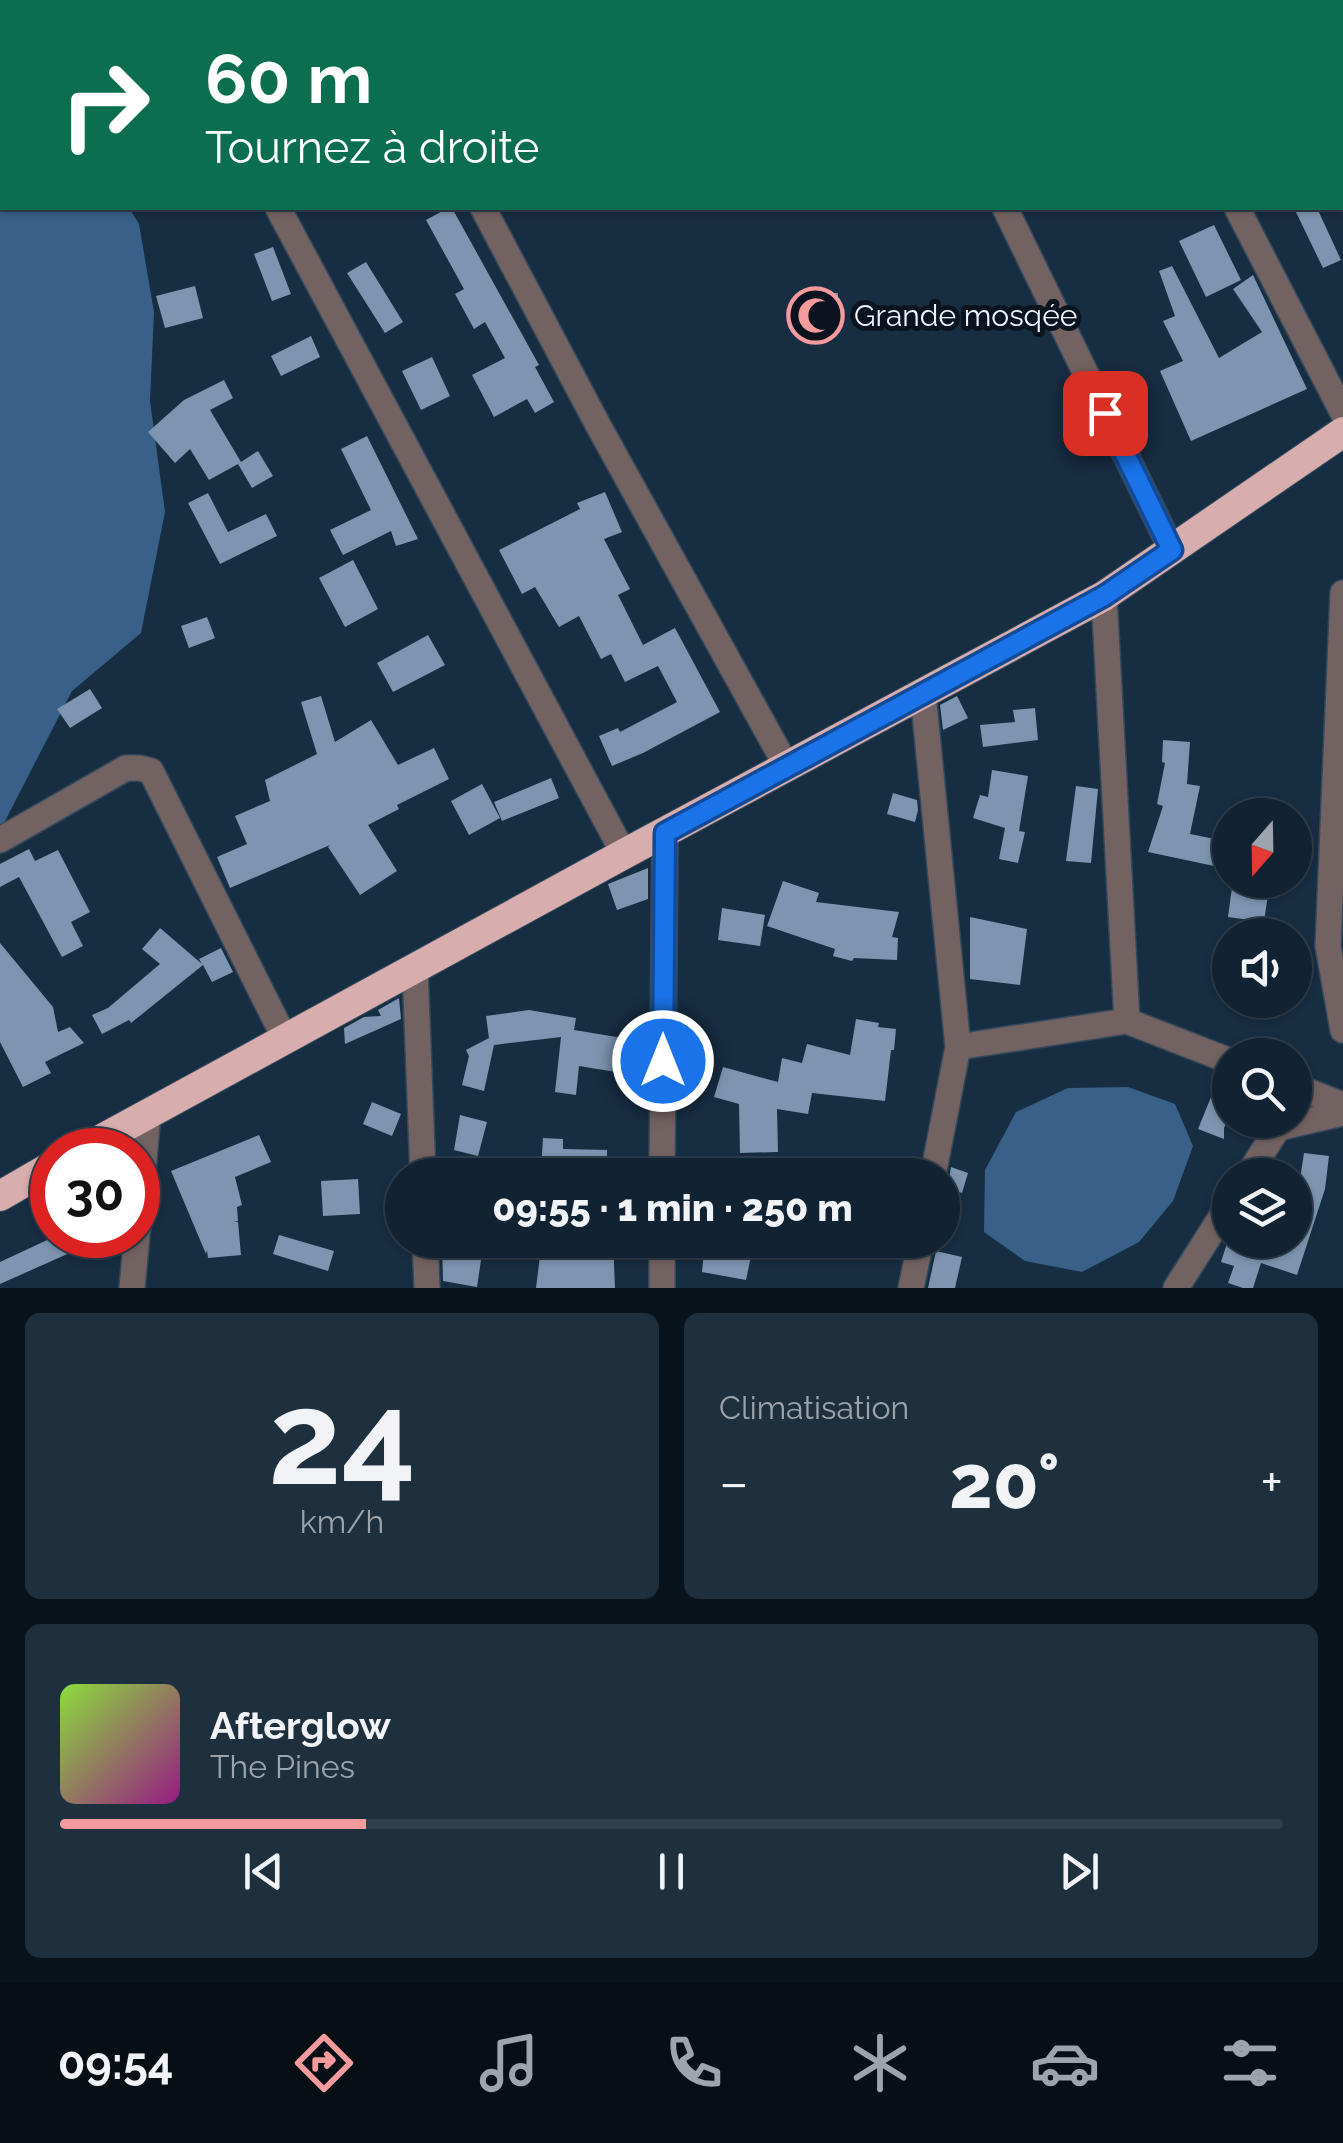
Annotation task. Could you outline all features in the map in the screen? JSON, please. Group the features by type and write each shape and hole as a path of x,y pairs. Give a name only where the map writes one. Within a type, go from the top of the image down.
{"highway":[{"path":"122,1128 1104,596 1343,432"},
{"path":"0,1196 30,1179"}],"street":[{"path":"279,210 624,854"},
{"path":"484,210 607,442 788,767"},
{"path":"1006,210 1172,550"},
{"path":"1238,210 1343,413"},
{"path":"1343,592 1335,944 1343,1030"},
{"path":"1104,596 1127,1021"},
{"path":"923,694 958,1047 936,1158"},
{"path":"0,840 126,768 151,771 285,1039"},
{"path":"662,1158 665,833"},
{"path":"416,968 422,1158"},
{"path":"958,1047 1127,1021 1212,1054"},
{"path":"1312,1092 1343,1104"},
{"path":"147,1128 148,1114"},
{"path":"1259,1158 1278,1128 1343,1114"},
{"path":"1176,1288 1212,1231"},
{"path":"132,1288 135,1258"},
{"path":"426,1258 427,1288"},
{"path":"662,1258 662,1288"},
{"path":"912,1288 918,1258"}],"water":[{"path":"0,210 130,210 139,224 154,312 150,401 165,512 141,633 72,691 0,825"},
{"path":"1128,1087 1175,1104 1193,1146 1173,1201 1139,1242 1082,1272 1025,1261 984,1232 985,1170 1016,1112 1068,1088"}],"building":[{"path":"444,210 453,210 539,365 535,367 554,402 535,413 527,399 494,417 472,375 505,358 485,322 474,329 455,294 464,289 426,220"},
{"path":"1295,210 1318,210 1341,260 1323,268"},
{"path":"1214,225 1241,280 1206,297 1179,241"},
{"path":"273,247 291,294 272,301 254,254"},
{"path":"366,262 403,322 385,333 347,273"},
{"path":"1172,266 1219,358 1262,332 1233,289 1253,275 1307,389 1191,441 1160,371 1183,361 1163,321 1175,316 1159,271"},
{"path":"195,286 203,318 165,328 156,296"},
{"path":"803,293 838,293 837,328 803,328"},
{"path":"311,336 320,357 281,376 271,356"},
{"path":"432,357 450,396 421,410 402,371"},
{"path":"224,380 233,398 210,410 241,462 258,451 273,476 252,488 238,464 209,480 190,449 175,463 148,432 184,400"},
{"path":"367,436 418,539 396,546 391,531 343,555 330,530 371,510 341,449"},
{"path":"605,492 622,532 604,539 630,589 618,595 643,645 675,628 720,712 612,766 599,736 618,728 620,732 677,702 658,666 625,682 611,654 601,659 579,616 559,627 535,587 522,594 499,550 580,509 577,503"},
{"path":"208,493 228,532 266,514 277,536 220,564 188,503"},
{"path":"353,560 378,609 345,627 319,578"},
{"path":"207,617 215,638 189,648 181,626"},
{"path":"428,635 445,665 393,692 377,663"},
{"path":"90,689 102,708 70,728 57,709"},
{"path":"321,696 335,742 371,720 398,765 434,748 449,779 397,805 399,809 368,825 397,871 360,895 330,845 230,888 217,857 247,844 235,816 270,801 265,780 317,754 301,702"},
{"path":"957,696 968,718 943,730 940,705"},
{"path":"1035,708 1038,740 983,747 980,725 1015,722 1013,710"},
{"path":"1163,740 1190,742 1187,784 1200,786 1190,834 1212,838 1212,866 1148,852 1163,806 1157,804 1165,763"},
{"path":"992,770 1028,776 1019,831 1025,832 1018,863 999,859 1005,828 973,818 980,795 988,797"},
{"path":"551,778 559,798 502,821 494,802"},
{"path":"482,784 500,818 469,835 451,801"},
{"path":"1076,786 1098,789 1091,863 1066,861"},
{"path":"893,793 917,800 915,822 887,814"},
{"path":"29,849 35,861 58,850 90,912 71,922 83,946 62,957 19,877 0,887 0,864"},
{"path":"648,868 648,899 617,910 608,884"},
{"path":"783,881 819,893 816,902 899,912 892,937 898,938 897,960 852,961 833,956 835,949 767,926"},
{"path":"1231,898 1267,898 1265,918 1228,917"},
{"path":"722,908 765,915 760,946 718,940"},
{"path":"970,917 1027,929 1020,985 970,979"},
{"path":"160,928 202,964 199,959 221,948 233,972 212,982 203,965 131,1023 129,1020 102,1034 92,1015 108,1008 160,964 142,949"},
{"path":"0,943 53,1007 58,1032 70,1027 84,1043 45,1062 51,1073 23,1087 0,1042"},
{"path":"399,998 401,1019 345,1044 344,1028 364,1017 381,1016 378,1010"},
{"path":"529,1010 576,1018 574,1030 647,1042 647,1077 579,1066 576,1095 555,1092 561,1037 494,1045 484,1091 462,1085 469,1056 466,1050 489,1038 486,1016"},
{"path":"856,1019 896,1029 885,1101 812,1093 808,1114 777,1109 778,1152 740,1153 739,1104 714,1097 723,1067 778,1082 782,1058 802,1063 807,1044 850,1055"},
{"path":"1212,1095 1212,1134 1198,1129"},
{"path":"372,1102 401,1114 392,1136 363,1124"},
{"path":"460,1115 487,1122 478,1156 454,1150"},
{"path":"259,1135 271,1162 235,1177 242,1205 237,1207 238,1221 234,1221 238,1222 241,1255 208,1258 171,1171"},
{"path":"543,1138 563,1139 563,1149 607,1150 607,1158 542,1158"},
{"path":"1304,1153 1329,1156 1325,1189 1312,1229 1312,1158 1303,1158"},
{"path":"960,1170 968,1173 960,1192"},
{"path":"358,1179 360,1214 323,1216 321,1181"},
{"path":"279,1235 334,1251 328,1271 273,1254"},
{"path":"30,1248 30,1258 58,1258 0,1284 0,1262"},
{"path":"962,1257 955,1288 928,1288 934,1258"},
{"path":"442,1258 481,1258 477,1287 443,1281"},
{"path":"540,1258 614,1258 615,1288 536,1288"},
{"path":"703,1258 751,1258 746,1280 702,1272"},
{"path":"1222,1258 1303,1258 1297,1275 1261,1263 1253,1288 1228,1283 1234,1266 1221,1262"}],"place":[{"name":"Grande mosqée","path":"815,316"}],"route":[{"path":"663,1061 665,833 1104,596 1172,550 1105,413"}]}
